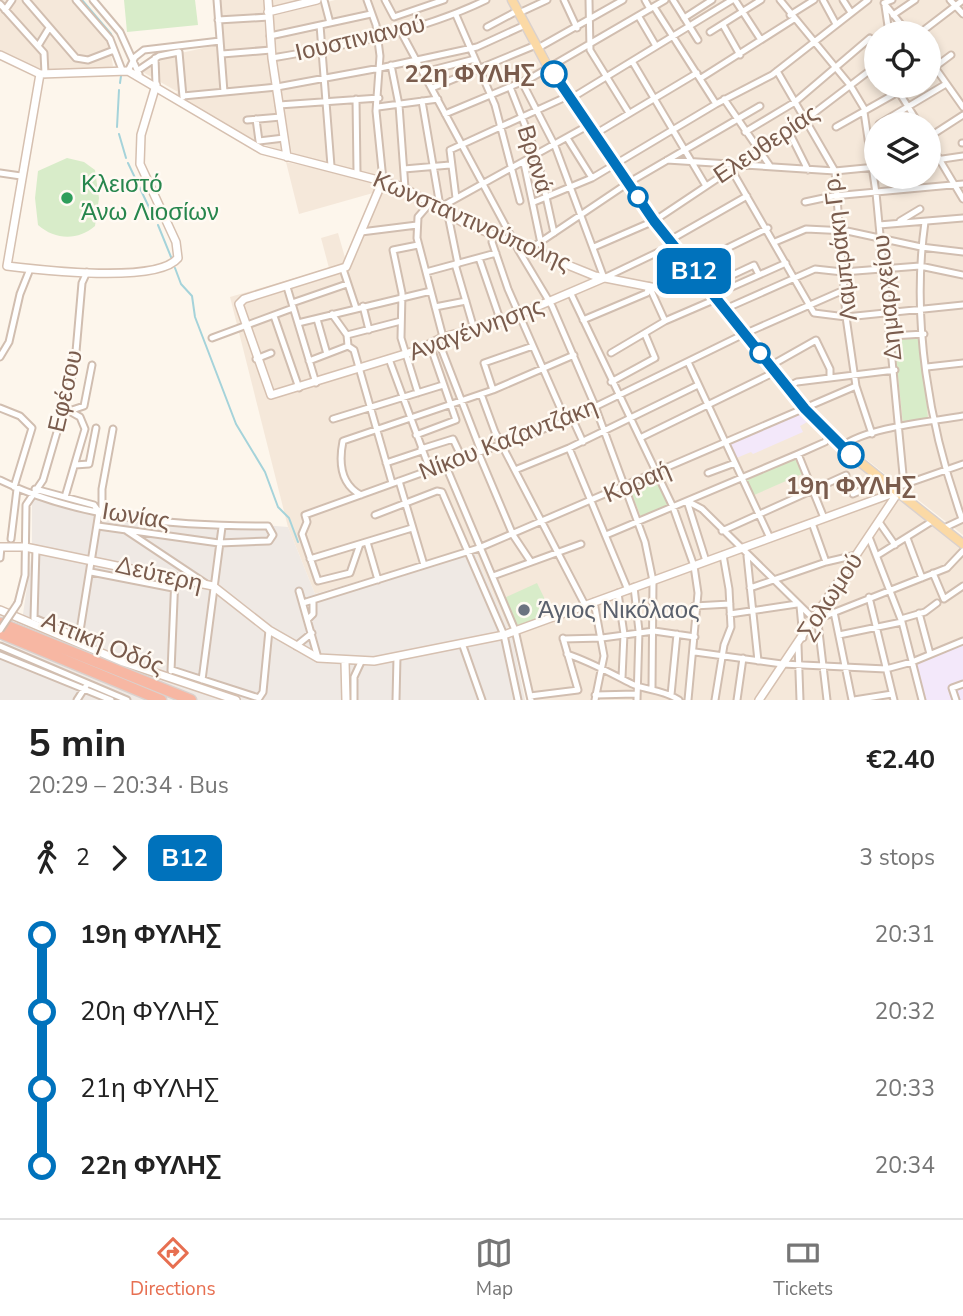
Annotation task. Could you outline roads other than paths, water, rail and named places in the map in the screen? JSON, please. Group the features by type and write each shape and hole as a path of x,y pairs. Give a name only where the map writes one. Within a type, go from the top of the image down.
{"highway":[{"name":"Αττική Οδός","path":"0,623 145,684 191,700"},
{"name":"Αττική Οδός","path":"0,631 161,700"}],"main road":[{"path":"512,0 548,67 654,221 805,409 841,447 886,480 902,488 963,544"}],"street":[{"path":"5,10 12,0"},
{"path":"26,0 81,60 114,50"},
{"path":"76,0 104,31 119,61 132,72 150,103"},
{"path":"93,0 116,26 132,61 132,72"},
{"path":"217,0 224,92"},
{"path":"268,0 272,54 286,157"},
{"path":"219,20 268,15 317,0"},
{"path":"324,0 330,23"},
{"path":"271,353 256,359 239,304 244,299 343,269 351,262 383,180 378,107 380,68 377,36 368,0"},
{"path":"385,0 394,18 444,0"},
{"name":"Ιουστινιανού","path":"222,54 272,54 322,49 456,15 486,0"},
{"path":"487,27 547,0"},
{"path":"564,0 577,28"},
{"path":"589,0 590,50 604,77 629,113"},
{"path":"432,88 537,47 591,21 622,0"},
{"path":"645,0 673,36 716,104"},
{"path":"445,114 522,82 639,17 664,0"},
{"path":"673,0 698,40"},
{"path":"684,18 712,0"},
{"path":"456,198 450,150 569,98 733,0 761,40"},
{"path":"710,32 761,0"},
{"name":"Δημαρχείου","path":"780,0 850,85 864,111"},
{"path":"595,134 653,99 740,55 814,0"},
{"path":"823,0 836,23"},
{"path":"843,0 850,11"},
{"path":"534,202 592,178 724,99 777,71 850,11 868,0"},
{"path":"884,2 892,0"},
{"path":"887,18 915,0"},
{"path":"950,0 963,14"},
{"path":"936,21 963,0"},
{"path":"884,2 899,21"},
{"path":"884,2 887,21"},
{"path":"0,5 46,58 4,265 88,272 143,271 170,265 178,258 176,242 139,164 141,135 150,103 159,87 155,58"},
{"path":"270,36 371,14"},
{"path":"456,15 491,95 520,201"},
{"path":"639,17 656,46"},
{"path":"320,25 331,166"},
{"path":"0,55 42,74 132,72 155,58 179,52 182,98 276,87 380,68 471,48 525,25"},
{"path":"723,25 740,55"},
{"path":"38,46 49,28"},
{"path":"400,30 515,244 550,302 605,430 639,520 653,581 652,688"},
{"path":"132,61 147,49 220,41"},
{"path":"745,132 795,102 864,44"},
{"path":"941,63 951,55"},
{"path":"424,72 475,59"},
{"path":"112,71 119,61"},
{"path":"632,61 706,186"},
{"path":"391,65 399,105 405,188"},
{"name":"Λαμπράκη Γρ.","path":"777,71 835,171 846,317 856,386 872,434"},
{"name":"Κωνσταντινούπολης","path":"132,72 182,98 240,139 286,157 357,172 405,188 448,215 604,278 617,277 649,286 667,285 692,269"},
{"name":"Ελευθερίας","path":"594,247 654,221 806,120 864,75"},
{"path":"941,77 963,107"},
{"path":"522,82 555,146 604,278"},
{"path":"900,112 946,84"},
{"name":"Βρανά","path":"510,87 537,156 554,233"},
{"path":"279,105 379,98"},
{"path":"836,127 883,98"},
{"path":"903,98 911,112"},
{"path":"356,99 357,172"},
{"path":"378,107 438,99"},
{"path":"724,99 757,151 770,166"},
{"path":"422,101 439,207 537,156 589,125"},
{"path":"530,249 628,183 760,106"},
{"path":"941,129 963,115"},
{"path":"247,120 281,117"},
{"path":"256,119 258,141 284,138"},
{"path":"788,130 808,170"},
{"path":"567,138 592,178"},
{"path":"941,159 963,156"},
{"path":"667,160 741,163 808,170 864,168"},
{"path":"941,162 963,199"},
{"path":"524,163 543,253"},
{"path":"404,169 450,165"},
{"path":"731,169 768,228 814,313 846,317 963,305"},
{"path":"0,173 22,176"},
{"path":"806,202 963,184"},
{"name":"Δημαρχείου","path":"876,189 881,269 895,370 902,488"},
{"path":"617,277 747,196"},
{"path":"430,203 420,214 417,225 418,245 441,338 480,451 513,535 531,562"},
{"path":"897,222 920,209"},
{"path":"448,215 456,264 474,329"},
{"path":"878,225 963,218"},
{"path":"925,222 920,266 933,422 944,470 962,519 944,528"},
{"path":"361,232 417,225"},
{"path":"692,269 768,228"},
{"path":"775,242 806,229 841,232 963,252"},
{"path":"508,230 497,237 496,253 519,315 544,370 583,442"},
{"path":"418,245 394,250 402,298 401,321 406,354 418,393"},
{"path":"425,272 496,253"},
{"path":"479,258 501,322"},
{"path":"611,353 665,321 786,262"},
{"path":"707,288 754,265 760,275"},
{"path":"725,309 816,269 843,272 920,266 963,275"},
{"path":"0,355 9,342 20,294 30,269"},
{"path":"343,269 369,330"},
{"name":"Εφέσου","path":"77,271 82,283"},
{"name":"Εφέσου","path":"0,631 18,603 24,582 25,510 44,474 64,408 75,363 82,283 88,272"},
{"name":"Αναγέννησης","path":"256,359 271,395 406,354 441,338 501,322 604,278"},
{"path":"212,338 274,316 292,305 348,284"},
{"path":"287,286 316,383"},
{"path":"583,320 646,293 649,286"},
{"path":"649,286 665,321"},
{"name":"Νίκου Καζαντζάκη","path":"307,550 302,532 307,522 305,515 348,502 392,483 569,419 744,334 844,290"},
{"path":"298,323 431,291"},
{"path":"571,294 617,395 673,507 694,566 698,593 694,606 695,652 688,700"},
{"path":"435,307 466,301"},
{"path":"332,314 347,335 348,346"},
{"path":"274,316 299,388"},
{"path":"317,319 327,354"},
{"path":"347,335 401,321"},
{"path":"611,382 655,358 645,334"},
{"path":"891,336 924,334"},
{"path":"640,438 772,369 816,340 830,369 830,377"},
{"path":"416,435 456,420 430,345"},
{"path":"493,390 484,363 533,345"},
{"path":"309,361 348,346 354,349 392,483"},
{"path":"361,495 349,487 339,458 343,441 493,390 574,355"},
{"path":"389,359 430,470"},
{"path":"688,362 770,538"},
{"path":"927,367 963,363"},
{"path":"80,417 92,365"},
{"path":"787,387 797,382 895,370"},
{"path":"333,419 443,385"},
{"path":"515,470 583,442 698,385"},
{"name":"Κοραή","path":"303,603 513,535 856,386"},
{"path":"481,394 501,443 557,552 592,602 602,639 602,666 595,697 637,697 639,631 631,589 569,448"},
{"path":"72,410 84,406"},
{"path":"0,408 20,416 32,430 15,488 11,539"},
{"path":"64,408 72,410 80,417 85,429 65,497"},
{"path":"841,447 849,441 872,434 963,415"},
{"path":"75,465 88,466 96,428"},
{"path":"0,610 79,637 113,429"},
{"path":"606,535 798,454 825,442 829,436"},
{"path":"84,437 93,444"},
{"path":"386,463 452,439 462,458"},
{"path":"798,454 824,518"},
{"path":"708,474 734,463"},
{"path":"445,464 515,630 531,698 578,690 563,638 602,639 639,631 695,637"},
{"path":"902,488 963,464"},
{"path":"722,531 846,475"},
{"name":"Ιωνίας","path":"0,480 15,488 101,512 222,527 268,526 273,533 268,541 219,543"},
{"path":"853,495 886,480"},
{"path":"399,481 424,565"},
{"name":"Δεύτερη","path":"0,547 25,547 205,583 224,594 269,630 318,658 361,662 463,646 504,635 902,488"},
{"name":"Σολωμού","path":"759,700 902,488"},
{"path":"375,515 440,491 504,635 517,700"},
{"path":"34,492 95,505 101,512"},
{"path":"687,501 702,509 815,620 824,665 827,700"},
{"path":"687,501 706,561"},
{"path":"878,555 934,520"},
{"path":"879,522 895,545"},
{"path":"812,523 826,562"},
{"path":"98,526 219,543"},
{"path":"202,680 222,527"},
{"path":"310,559 412,528"},
{"path":"127,531 205,583"},
{"path":"869,537 901,620 922,700"},
{"path":"906,538 922,578"},
{"path":"368,542 378,580"},
{"path":"307,550 318,581 348,574 352,570 360,544"},
{"path":"493,576 581,544"},
{"path":"0,547 0,558"},
{"path":"32,621 36,549"},
{"path":"307,550 319,555"},
{"path":"815,620 947,568 963,551"},
{"path":"715,700 721,655 731,627 723,555"},
{"path":"750,588 826,562 857,555"},
{"path":"747,556 758,661"},
{"path":"90,572 173,588"},
{"path":"933,573 944,599 963,586"},
{"path":"170,674 175,576"},
{"path":"299,591 318,658"},
{"path":"618,593 624,635 622,678"},
{"path":"212,604 224,594"},
{"path":"834,612 853,700 893,697 869,597"},
{"path":"308,619 313,614 313,600"},
{"path":"839,635 877,628 919,614 937,603"},
{"path":"694,606 730,604"},
{"path":"730,614 798,605"},
{"path":"798,605 803,638"},
{"path":"919,614 930,654"},
{"path":"32,621 236,700"},
{"path":"170,674 202,680 260,697 269,630"},
{"path":"296,646 312,633"},
{"path":"671,695 677,634"},
{"path":"695,652 782,664 886,669 912,662 963,641"},
{"path":"798,645 800,700"},
{"path":"0,646 111,700"},
{"path":"463,646 482,700"},
{"path":"568,654 602,666 636,686 660,690 679,700"},
{"path":"0,655 127,700"},
{"path":"396,700 397,657"},
{"path":"737,700 743,658"},
{"path":"342,662 346,700"},
{"path":"354,700 354,677 361,662"},
{"path":"956,700 952,688 963,684"},
{"path":"77,700 86,686"},
{"path":"660,690 660,700"},
{"path":"564,692 565,700"}],"waterway":[{"path":"82,0 111,34 122,63"},
{"path":"120,83 121,76"},
{"path":"117,127 119,90"},
{"path":"119,134 126,158"},
{"path":"128,163 155,220"},
{"path":"158,225 171,257"},
{"path":"175,268 181,284 192,296 195,317 236,424 265,472 278,507 289,518 298,542"}],"place":[{"name":"22η ΦΥΛΗΣ","path":"554,74"},
{"name":"Κλειστό Άνω Λιοσίων","path":"67,198"},
{"name":"19η ΦΥΛΗΣ","path":"851,455"},
{"name":"Άγιος Νικόλαος","path":"524,610"}]}
